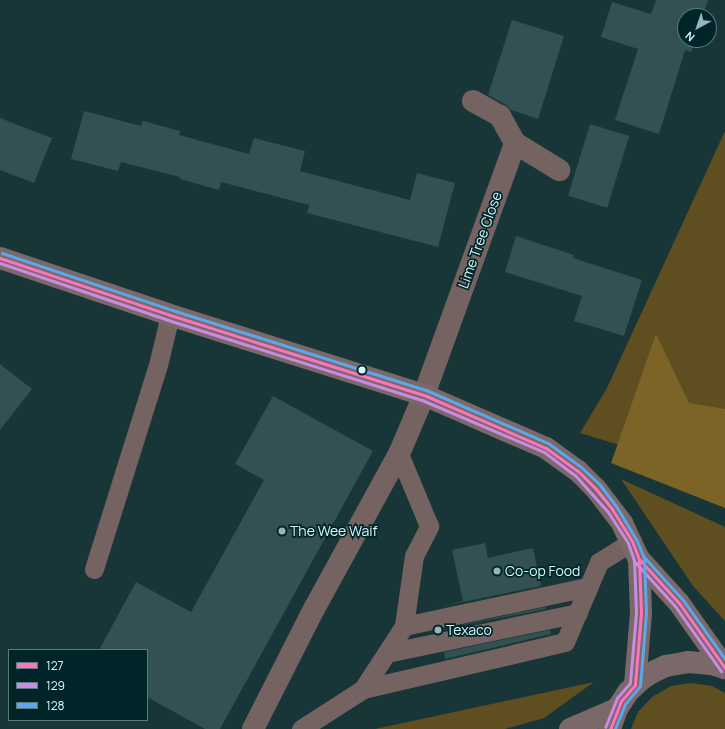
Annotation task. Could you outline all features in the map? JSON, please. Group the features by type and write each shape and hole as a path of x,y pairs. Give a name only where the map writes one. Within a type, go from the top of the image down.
{"main road":[{"path":"0,258 170,315 424,395 546,448 578,471 596,489 616,514 636,550 679,603 725,668"},
{"path":"635,685 641,613 636,550"},
{"path":"570,729 614,719 635,685 660,668 681,663 703,663 725,668"}],"street":[{"path":"473,101 500,116 515,143 558,170"},
{"name":"Lime Tree Close","path":"253,729 314,608 398,454 424,395 515,143"}],"lane":[{"path":"94,569 158,365 170,315"},
{"path":"363,689 404,626 414,556 429,526 398,454"},
{"path":"301,729 363,689 565,642 598,562 636,550"},
{"path":"404,626 588,587"},
{"path":"387,654 578,613"}],"shaded area":[{"path":"725,131 725,477 580,433 607,388"},
{"path":"656,334 689,403 725,409 725,508 611,463"},
{"path":"621,479 725,527 725,621 693,586"},
{"path":"594,682 544,718 505,729 375,729"},
{"path":"691,683 712,686 725,693 725,729 631,729 638,712 652,697 671,686"}],"building":[{"path":"656,0 708,0 706,8 677,8 677,48 692,48 691,52 685,50 659,134 615,120 638,49 601,37 612,2 651,14"},
{"path":"512,20 564,36 538,119 511,110 506,105 488,95"},
{"path":"84,111 141,126 143,121 180,131 179,135 249,154 254,138 305,151 300,171 410,200 417,173 455,183 438,247 307,213 309,205 221,182 219,190 180,179 180,177 121,162 118,171 71,159"},
{"path":"0,118 52,138 34,183 0,170"},
{"path":"590,124 629,136 607,208 568,196"},
{"path":"516,236 574,255 573,258 642,280 624,336 574,321 582,296 505,272"},
{"path":"0,364 32,389 0,430"},
{"name":"The Wee Waif","path":"273,396 373,451 220,729 205,729 148,698 148,649 100,649 136,582 191,612 264,480 235,464"},
{"name":"Co-op Food","path":"485,543 488,558 533,548 541,586 434,608 463,601 452,550"},
{"path":"545,607 546,609 439,630"},
{"path":"550,630 551,634 445,659 444,652"}],"transit line":[{"name":"128","path":"2,253 172,310 426,390 548,443 581,467 600,485 616,506 636,539 644,558 646,613 640,686 625,704 615,729"},
{"name":"127","path":"0,258 170,315 424,395 546,448 578,471 596,489 612,509 632,541 639,559 641,613 635,685 621,701 610,729"},
{"name":"129","path":"0,263 168,320 422,400 544,452 575,475 608,512 628,543 634,560 636,613 630,683 617,698 605,727"},
{"name":"128","path":"643,556 683,600 725,659"},
{"name":"127","path":"639,559 679,603 725,668"},
{"name":"129","path":"635,562 675,606 721,671"}],"place":[{"name":"The Wee Waif","path":"282,531"},
{"name":"Co-op Food","path":"497,571"},
{"name":"Texaco","path":"438,630"}]}
